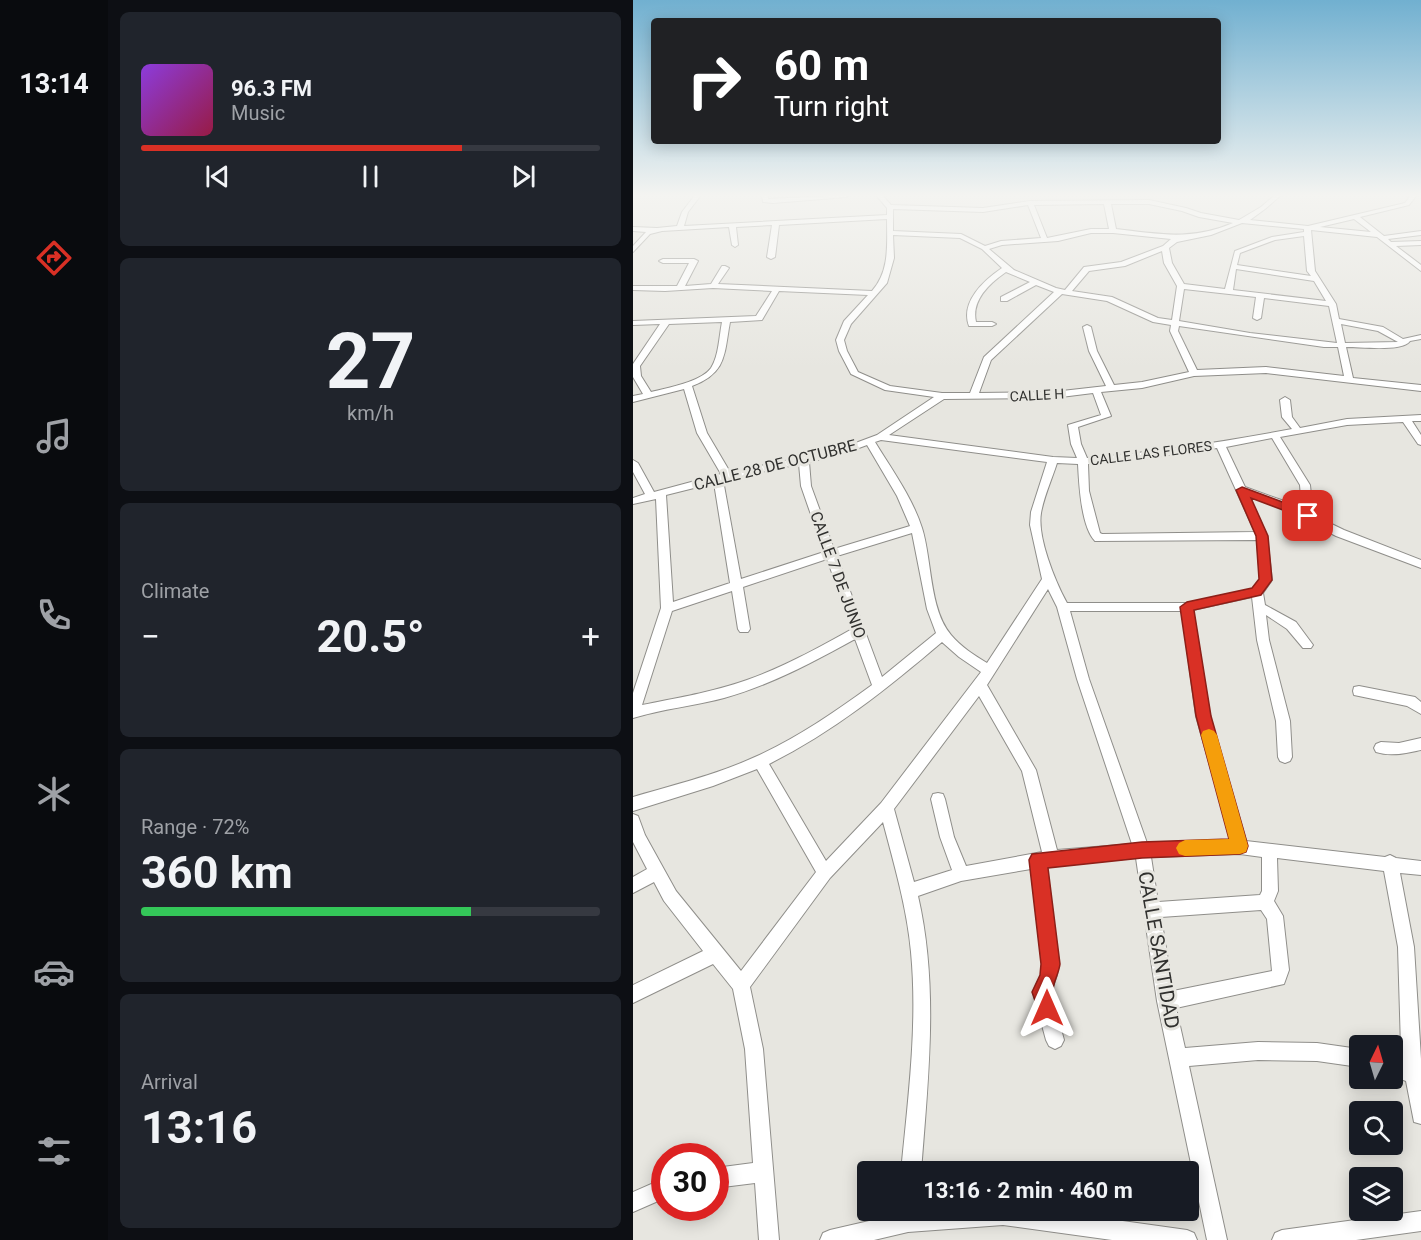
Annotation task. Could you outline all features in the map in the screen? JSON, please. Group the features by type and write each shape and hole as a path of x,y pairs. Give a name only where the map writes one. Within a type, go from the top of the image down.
{"street":[{"path":"771,257 772,253"},
{"name":"CALLE H","path":"890,253 883,283 847,323 840,340 855,374 888,388 942,396 1053,395 1142,385 1194,372 1266,370 1421,388"},
{"path":"989,253 1005,269 1036,282 1064,291 1109,299 1143,315 1175,323 1250,335 1340,345 1405,343 1409,339 1421,337"},
{"path":"973,396 987,359 1087,268 1122,264 1150,253"},
{"path":"1166,253 1168,262 1181,286 1174,331 1194,372"},
{"path":"1229,290 1235,267 1233,259 1237,253"},
{"path":"1309,253 1311,271 1332,304 1349,378"},
{"path":"1400,253 1421,269"},
{"path":"663,261 694,261 680,288"},
{"path":"1235,267 1315,279"},
{"path":"713,286 725,268"},
{"path":"992,324 971,322 976,298 988,282 1005,269"},
{"path":"1009,298 1036,282"},
{"path":"633,288 713,286 872,293"},
{"path":"1181,286 1332,304"},
{"path":"633,323 759,318 777,288"},
{"path":"1257,318 1260,296"},
{"path":"633,399 687,384 709,375 714,369 726,320"},
{"path":"1335,321 1380,329 1405,343"},
{"path":"648,395 637,376 636,366 666,322"},
{"path":"1087,327 1089,341 1098,366 1112,388"},
{"path":"687,384 702,433 722,478 735,586 744,629"},
{"path":"1096,390 1106,416 1073,425 1076,444 1083,461 1084,490 1095,534 1099,538 1262,536"},
{"name":"CALLE 28 DE OCTUBRE","path":"633,501 804,460 874,439 942,396"},
{"path":"1285,400 1287,417 1297,430"},
{"name":"CALLE LAS FLORES","path":"874,439 1053,460 1083,461 1220,445 1347,422 1421,418"},
{"path":"1406,419 1421,442"},
{"path":"1275,436 1305,485 1308,516"},
{"path":"874,439 916,528 943,634 966,656 988,670"},
{"path":"1220,445 1262,536 1266,580 1257,592 1258,607 1263,640 1283,721 1285,758"},
{"name":"CALLE 7 DE JUNIO","path":"804,460 806,486 879,687"},
{"name":"CALLE SANTIDAD","path":"1053,460 1036,512 1035,525 1048,579 1063,607 1083,679 1142,850 1166,1001 1217,1240"},
{"path":"633,463 656,496 667,608 633,713"},
{"path":"1242,490 1308,516 1340,534 1421,564"},
{"path":"667,608 916,528"},
{"path":"741,985 825,873 886,808 980,685 1048,579"},
{"path":"1063,607 1187,607 1257,592"},
{"path":"1187,607 1203,716 1240,846"},
{"path":"1258,607 1289,622 1307,645"},
{"path":"633,713 750,685 783,671 859,631"},
{"path":"633,804 729,774 760,762 790,746 879,687 943,634"},
{"path":"980,685 1029,770 1045,859 1050,964 1049,975 1042,992 1055,1041"},
{"path":"1359,691 1410,701 1421,709"},
{"path":"1381,748 1399,749 1421,744"},
{"path":"760,762 825,873"},
{"path":"938,799 947,837 961,874"},
{"path":"886,808 909,891 921,978 921,1019 912,1161"},
{"path":"633,821 655,873 670,896 741,985 754,1049 769,1240"},
{"path":"909,891 961,874 1045,859 1142,850 1240,846 1390,862 1421,868"},
{"path":"1265,902 1270,891 1269,849"},
{"path":"1390,862 1406,947 1410,1047 1418,1075 1421,1115"},
{"path":"633,885 655,873"},
{"path":"1152,910 1265,902"},
{"path":"1166,1001 1278,978 1281,970 1275,916 1265,902"},
{"path":"633,994 715,954"},
{"path":"1178,1058 1258,1051 1317,1052 1349,1057"},
{"path":"1403,1070 1418,1075"},
{"path":"729,1176 762,1172"},
{"path":"633,1202 651,1194"},
{"path":"830,1240 903,1225 1003,1215 1188,1240"},
{"path":"1282,1240 1421,1221"}],"slow traffic":[{"path":"1185,848 1240,846 1209,735"}],"route":[{"path":"1047,1008 1042,992 1049,975 1050,964 1038,860 1142,850 1240,846 1203,716 1187,607 1257,592 1266,580 1262,536 1242,490 1280,503 1308,516"}]}
